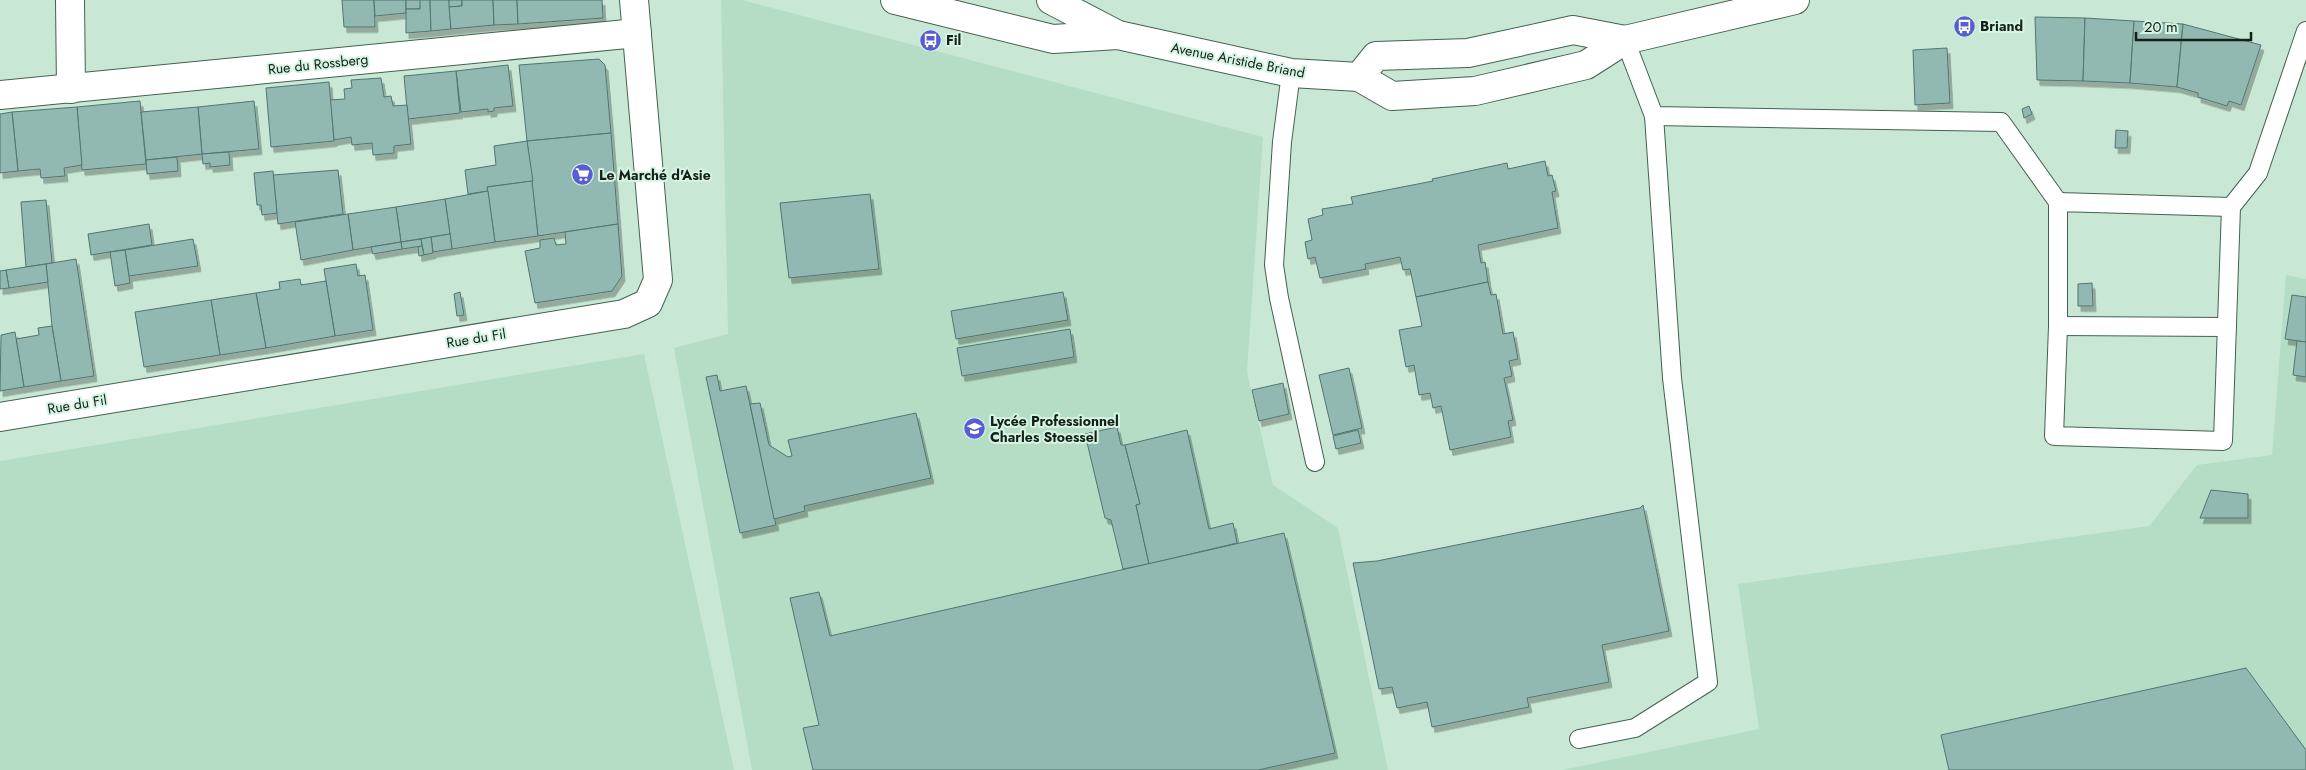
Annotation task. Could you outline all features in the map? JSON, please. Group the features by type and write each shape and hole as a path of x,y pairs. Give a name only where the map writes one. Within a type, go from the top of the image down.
{"street":[{"path":"70,0 71,88"},
{"name":"Rue du Fil","path":"0,417 624,314 648,303 658,280 634,0"},
{"name":"Avenue Aristide Briand","path":"895,0 1053,39 1118,35"},
{"name":"Avenue Aristide Briand","path":"1051,0 1118,35 1291,73 1359,77 1392,96 1475,91 1586,65 1625,40 1794,0"},
{"name":"Avenue Aristide Briand","path":"1359,77 1376,56 1468,53 1573,30 1625,40"},
{"name":"Rue du Rossberg","path":"0,95 637,33"}],"lane":[{"path":"1654,116 2001,122 2058,202 2058,326 2054,436 2223,441 2231,207 2258,173 2306,31"},
{"path":"1579,738 1635,728 1708,682 1672,378 1654,116 1625,40"},
{"path":"1291,73 1282,142 1274,265 1279,298 1315,462"},
{"path":"2058,202 2231,207"},
{"path":"2058,326 2227,327"}],"shaded area":[{"name":"Lycée Professionnel Charles Stoessel","path":"721,0 742,0 1263,137 1247,372 1273,485 1338,528 1388,770 752,770 674,348 728,334"},
{"path":"2286,275 2306,279 2306,770 1562,770 1759,729 1738,584 2149,526 2197,465 2272,455"},
{"path":"644,354 734,770 0,770 0,461"}],"building":[{"path":"342,0 374,0 375,27 344,27"},
{"path":"374,0 406,0 406,13 375,16"},
{"path":"406,0 421,0 420,9 406,9"},
{"path":"420,0 430,0 431,31 406,33 406,9 420,9"},
{"path":"430,0 449,0 451,29 431,31"},
{"path":"449,0 462,0 462,6 449,7"},
{"path":"462,0 493,0 494,25 451,29 449,7 462,6"},
{"path":"493,0 517,0 518,24 494,25"},
{"path":"517,0 602,0 603,18 518,24"},
{"path":"2035,17 2085,18 2083,81 2037,80"},
{"path":"2085,18 2134,21 2130,83 2083,81"},
{"path":"2134,21 2183,24 2177,87 2130,83"},
{"path":"2183,24 2261,45 2241,105 2229,101 2227,106 2198,97 2198,93 2177,87"},
{"path":"1947,48 1950,103 1915,105 1913,50"},
{"path":"599,59 605,65 611,133 527,141 519,65"},
{"path":"508,65 513,106 494,108 494,111 488,112 488,109 461,112 456,71"},
{"path":"456,71 460,113 408,119 404,76"},
{"path":"381,78 384,97 391,96 393,106 407,105 411,144 394,146 394,153 373,155 372,143 352,145 351,137 334,140 330,100 345,99 344,89 352,88 351,80"},
{"path":"329,82 334,141 271,147 266,88"},
{"path":"140,101 146,164 82,170 77,107"},
{"path":"254,101 259,149 202,154 198,107"},
{"path":"2029,106 2032,114 2024,118 2022,109"},
{"path":"77,107 82,165 64,168 65,176 41,178 40,169 18,171 12,112"},
{"path":"198,107 202,154 146,160 141,112"},
{"path":"12,112 18,171 0,173 0,114"},
{"path":"2116,130 2128,131 2127,148 2115,148"},
{"path":"611,133 618,224 538,236 527,141"},
{"path":"527,141 533,181 487,187 488,191 468,194 465,170 496,165 494,146"},
{"path":"229,152 230,165 210,167 210,163 203,164 202,154"},
{"path":"177,157 178,171 147,174 146,160"},
{"path":"1545,161 1548,176 1552,175 1556,191 1552,192 1558,228 1478,245 1481,263 1485,262 1488,282 1416,297 1410,269 1403,270 1400,257 1365,264 1366,269 1320,278 1315,257 1308,259 1305,242 1312,240 1308,219 1323,215 1322,209 1353,204 1351,197 1433,181 1432,179 1507,163 1508,169"},
{"path":"338,170 343,214 278,224 273,175"},
{"path":"273,171 277,213 262,215 261,205 257,205 254,173"},
{"path":"532,181 538,236 495,242 487,187"},
{"path":"488,191 495,242 452,249 445,199"},
{"path":"870,194 879,269 789,278 780,203"},
{"path":"445,199 450,234 401,242 396,207"},
{"path":"46,200 52,263 26,267 21,202"},
{"path":"396,207 401,242 353,250 348,214"},
{"path":"348,214 353,250 301,260 295,222"},
{"path":"149,224 152,245 91,255 88,234"},
{"path":"618,224 622,276 612,291 535,303 525,251 540,248 540,240 554,238 556,245 566,244 565,232"},
{"path":"450,234 452,249 433,252 431,237"},
{"path":"431,237 433,253 424,255 421,239"},
{"path":"193,239 198,266 129,276 125,250"},
{"path":"421,239 422,246 402,249 401,242"},
{"path":"401,242 402,249 373,254 371,247"},
{"path":"422,246 424,255 419,256 418,247"},
{"path":"125,250 130,283 115,286 110,252"},
{"path":"76,259 94,376 61,381 52,326 46,264"},
{"path":"46,264 48,282 9,288 6,270"},
{"path":"356,264 358,276 365,275 373,330 335,336 324,269"},
{"path":"6,270 9,288 0,289 0,271"},
{"path":"300,279 301,285 326,281 335,336 266,348 256,293 280,289 279,282"},
{"path":"1488,282 1491,295 1496,294 1503,334 1513,332 1518,359 1509,361 1512,376 1504,378 1513,420 1508,421 1511,437 1450,450 1441,406 1433,408 1430,393 1419,395 1414,365 1406,367 1399,330 1422,326 1416,297"},
{"path":"2092,283 2093,306 2078,306 2078,284"},
{"path":"460,292 464,315 457,316 454,294"},
{"path":"1063,292 1068,320 956,339 951,311"},
{"path":"256,293 266,348 220,355 211,300"},
{"path":"2292,295 2306,297 2306,342 2285,339"},
{"path":"211,300 220,355 144,367 135,312"},
{"path":"52,326 61,381 24,387 16,339 39,335 38,328"},
{"path":"1070,329 1074,357 962,376 957,348"},
{"path":"15,332 24,387 0,391 1,335"},
{"path":"2297,341 2306,342 2306,377 2293,375"},
{"path":"1349,368 1362,428 1333,435 1319,375"},
{"path":"717,375 720,391 746,386 776,525 740,533 706,377"},
{"path":"1283,383 1289,414 1259,421 1252,390"},
{"path":"760,403 769,445 788,457 792,456 788,440 916,413 931,478 804,506 805,511 774,519 750,404"},
{"path":"1117,427 1121,445 1125,445 1140,504 1136,505 1149,564 1123,569 1111,520 1105,518 1085,434"},
{"path":"1187,430 1209,529 1233,523 1237,543 1149,564 1136,505 1140,504 1125,445"},
{"path":"1358,430 1361,443 1336,449 1333,436"},
{"path":"2211,490 2248,494 2248,518 2200,518"},
{"path":"1643,505 1669,631 1602,645 1609,682 1527,698 1529,707 1432,727 1427,702 1397,708 1392,687 1379,689 1353,563 1377,561 1640,508"},
{"path":"1284,533 1335,753 1258,770 813,770 803,728 819,725 790,598 819,592 830,636"},
{"path":"2246,668 2306,750 2306,770 1949,770 1941,735"}],"place":[{"name":"Briand","path":"1964,26"},
{"name":"Fil","path":"930,40"},
{"name":"Le Marché d'Asie","path":"583,175"},
{"name":"Lycée Professionnel Charles Stoessel","path":"974,429"}]}
